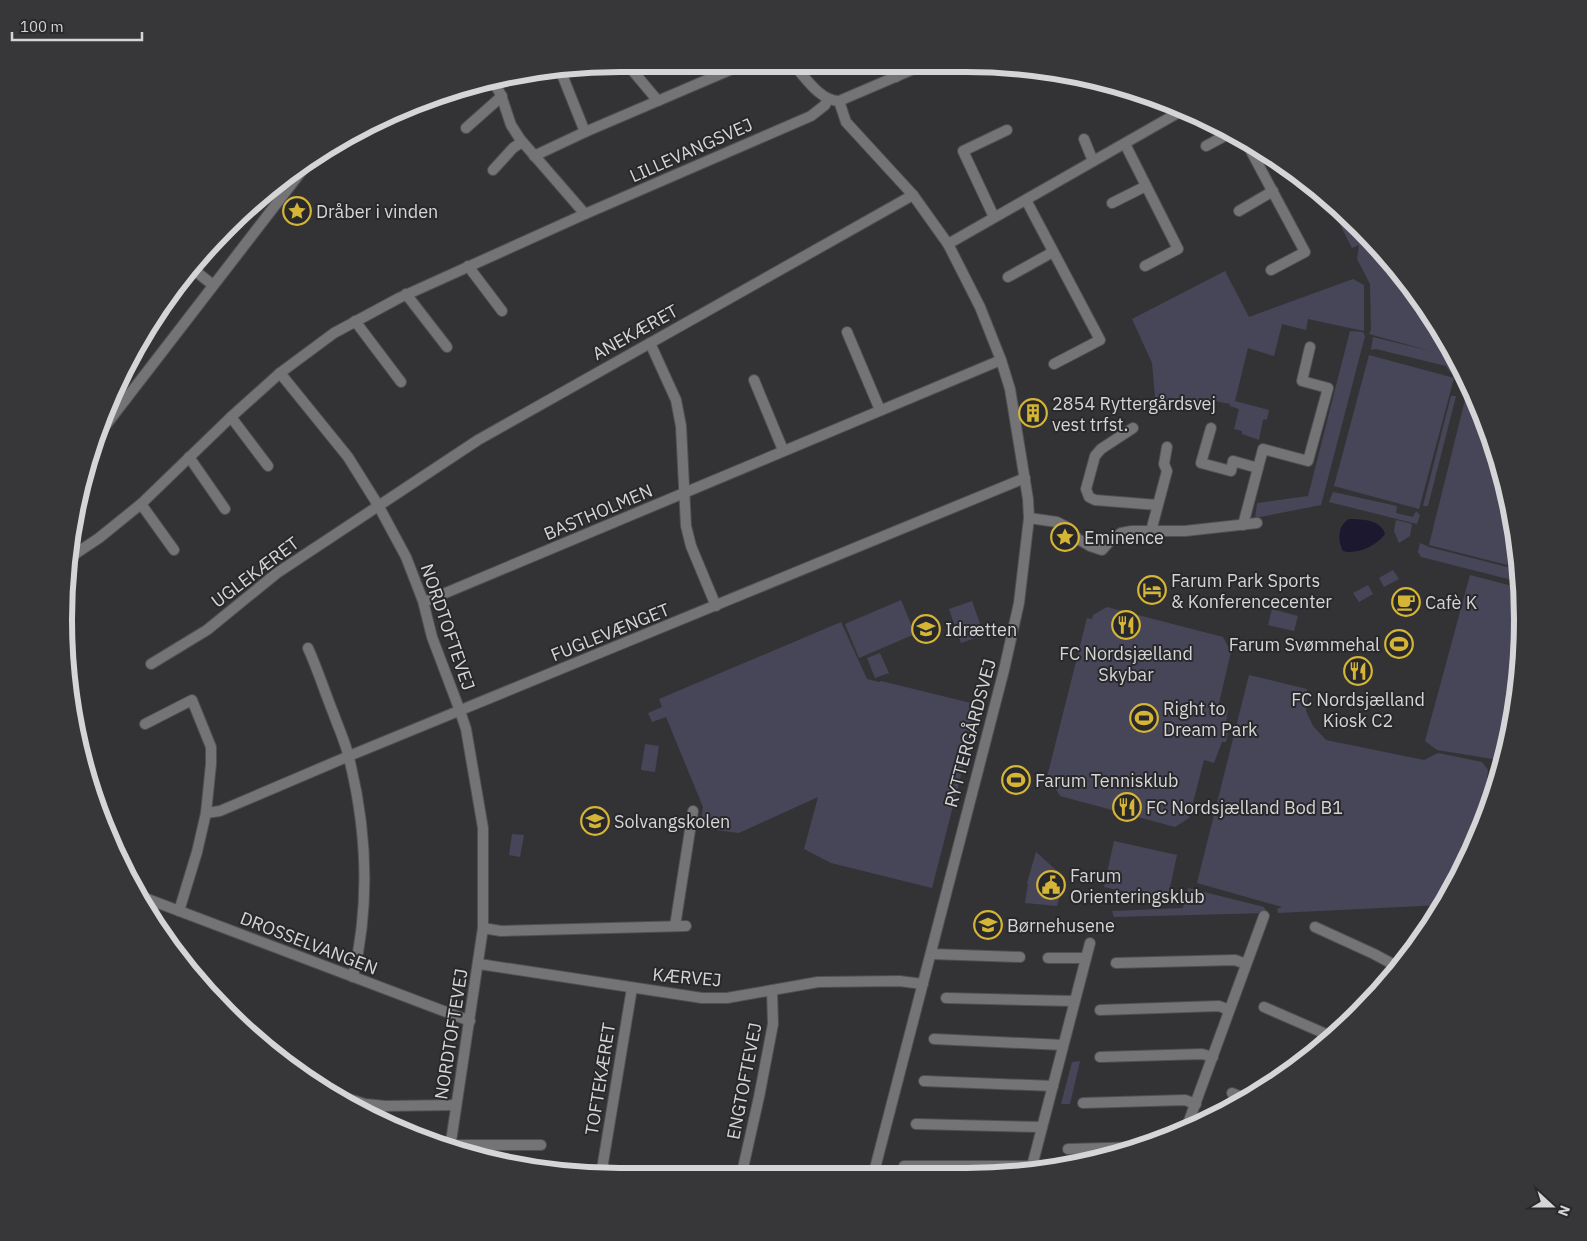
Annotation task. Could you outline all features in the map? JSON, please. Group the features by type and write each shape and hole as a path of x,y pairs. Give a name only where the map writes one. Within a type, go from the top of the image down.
{"street":[{"path":"633,72 658,101"},
{"path":"534,156 725,72"},
{"path":"800,72 821,94 828,99 839,101 906,72"},
{"path":"895,72 896,76"},
{"path":"563,76 585,132"},
{"path":"497,87 502,96 510,125 522,142 585,214"},
{"path":"466,128 502,96"},
{"name":"LILLEVANGSVEJ","path":"77,553 99,538 141,504 231,417 280,374 334,333 406,294 810,116 825,105 828,99"},
{"name":"RYTTERGÅRDSVEJ","path":"839,101 846,122 912,195 948,244 976,296 1001,360 1010,389 1025,478 1029,518 1019,603 1008,652 875,1168"},
{"path":"948,244 1176,114"},
{"path":"994,217 963,151 1007,130"},
{"path":"1206,146 1223,137"},
{"path":"1084,139 1093,161"},
{"path":"493,170 513,148 522,142"},
{"path":"1125,144 1178,249 1145,266"},
{"path":"1252,153 1305,252 1271,270"},
{"path":"112,417 294,181"},
{"path":"1112,203 1146,186"},
{"path":"1239,211 1272,191"},
{"name":"ANEKÆRET","path":"378,505 478,440 912,195"},
{"path":"1026,200 1100,340 1054,364"},
{"path":"1008,277 1053,252"},
{"path":"468,266 502,311"},
{"path":"197,273 213,285"},
{"path":"406,294 447,347"},
{"path":"355,322 401,382"},
{"path":"847,332 880,410"},
{"path":"650,343 676,400 681,426 686,526 691,546 716,606"},
{"path":"1243,525 1263,449 1308,461 1328,388 1302,381 1310,347"},
{"name":"BASTHOLMEN","path":"424,602 1001,360"},
{"name":"NORDTOFTEVEJ","path":"280,374 348,457 378,505 406,556 424,602 432,637 460,710 473,768 483,828 483,928 456,1105 447,1140"},
{"path":"754,380 783,450"},
{"path":"231,417 268,466"},
{"path":"1133,428 1095,456 1086,489 1089,496 1095,500 1157,505"},
{"path":"1211,428 1201,463 1231,470 1233,461 1258,468"},
{"path":"1151,531 1167,471 1164,464 1168,447"},
{"path":"189,457 226,509"},
{"name":"FUGLEVÆNGET","path":"206,813 220,811 460,710 1025,478"},
{"path":"141,504 174,550"},
{"name":"UGLEKÆRET","path":"151,664 207,630 277,573 378,505"},
{"path":"1029,518 1057,522 1065,526 1078,539 1102,550 1120,533 1132,531 1185,531 1257,523"},
{"path":"308,648 349,756 360,808 365,900 359,951 353,977"},
{"path":"145,724 192,700 211,747 206,813 197,852 179,911"},
{"path":"483,928 501,931 680,926 693,811"},
{"name":"DROSSELVANGEN","path":"150,900 470,1021"},
{"path":"1190,1121 1264,916"},
{"path":"1315,927 1393,964"},
{"path":"1033,1164 1090,943"},
{"path":"931,954 1020,957"},
{"path":"1048,958 1086,958"},
{"path":"1116,963 1235,960 1246,964"},
{"name":"KÆRVEJ","path":"479,964 702,998 727,998 818,982 898,982 923,984"},
{"name":"TOFTEKÆRET","path":"602,1167 632,988"},
{"name":"ENGTOFTEVEJ","path":"743,1168 773,1024 772,990"},
{"path":"946,998 1074,1001"},
{"path":"1100,1010 1219,1006 1229,1010"},
{"path":"1264,1007 1326,1034"},
{"path":"934,1039 1063,1045"},
{"path":"1100,1056 1202,1054 1213,1058"},
{"path":"924,1081 1053,1086"},
{"path":"1232,1093 1239,1096"},
{"path":"1082,1103 1185,1100 1196,1104"},
{"path":"360,1102 385,1106 456,1105"},
{"path":"916,1124 1042,1127"},
{"name":"NORDTOFTEVEJ","path":"466,1146 541,1145"},
{"path":"1068,1149 1115,1148"},
{"path":"904,1166 990,1167"}],"shaded area":[{"path":"1335,215 1379,259 1401,287 1441,347 1458,380 1454,378 1446,366 1376,349 1371,350 1373,337 1434,352 1369,334 1371,330 1370,284 1357,259 1359,245 1352,248"},
{"path":"1225,271 1249,317 1353,279 1364,285 1364,331 1308,319 1306,330 1282,324 1274,356 1248,348 1235,401 1269,410 1267,419 1263,420 1259,440 1234,429 1239,409 1230,406 1230,404 1209,400 1206,410 1155,397 1152,363 1132,319"},
{"path":"1350,331 1363,332 1365,336 1321,505 1255,518 1257,503 1308,496"},
{"path":"1369,355 1454,378 1419,509 1334,486"},
{"path":"1451,396 1456,396 1428,506 1423,506"},
{"path":"1465,400 1468,401 1473,411 1496,479 1504,514 1511,566 1429,545"},
{"path":"1333,492 1397,506 1396,513 1413,517 1416,511 1420,515 1417,524 1329,502"},
{"path":"1349,519 1375,523 1383,529 1385,534 1366,549 1354,552 1343,551 1339,538 1343,525"},
{"path":"1396,520 1412,524 1410,536 1399,543 1394,531"},
{"path":"1420,543 1512,568 1513,580 1421,557 1418,552"},
{"path":"1393,570 1399,579 1384,587 1379,578"},
{"path":"1470,575 1513,586 1513,656 1510,692 1497,760 1437,750 1425,741"},
{"path":"1368,585 1373,594 1359,602 1353,593"},
{"path":"901,600 915,634 859,658 845,624"},
{"path":"972,601 984,635 961,643 949,609"},
{"name":"Right to Dream Park","path":"1107,607 1223,637 1231,652 1218,707 1228,710 1224,732 1228,733 1226,742 1222,742 1214,763 1204,760 1189,818 1175,827 1060,796 1051,778 1047,777 1087,618 1092,619 1093,615"},
{"path":"1272,609 1298,616 1294,631 1268,625"},
{"path":"841,622 867,679 979,705 932,888 831,863 804,849 818,797 739,833 700,828 703,807 666,717 652,722 648,713 662,707 659,699"},
{"path":"880,653 889,673 875,678 867,658"},
{"path":"1249,675 1307,689 1306,711 1313,726 1326,740 1424,760 1438,753 1482,762 1488,770 1487,781 1473,830 1458,863 1434,905 1278,913 1277,909 1282,907 1197,883"},
{"path":"645,744 659,746 655,772 641,770"},
{"path":"512,834 524,835 520,857 509,855"},
{"path":"1114,841 1177,855 1167,901 1104,887"},
{"path":"1036,852 1065,878 1057,906 1025,903 1027,883"},
{"path":"1188,888 1264,907 1267,913 1114,917 1112,911 1183,908"},
{"path":"1080,1061 1070,1104 1061,1104 1072,1062"}],"place":[{"name":"Dråber i vinden","path":"297,211"},
{"name":"2854 Ryttergårdsvej vest trfst.","path":"1033,413"},
{"name":"Eminence","path":"1065,537"},
{"name":"Farum Park Sports & Konferencecenter","path":"1152,590"},
{"name":"Cafè K","path":"1406,602"},
{"name":"FC Nordsjælland Skybar","path":"1126,625"},
{"name":"Idrætten","path":"926,629"},
{"name":"Farum Svømmehal","path":"1399,644"},
{"name":"FC Nordsjælland Kiosk C2","path":"1358,671"},
{"name":"Right to Dream Park","path":"1144,718"},
{"name":"Farum Tennisklub","path":"1016,780"},
{"name":"FC Nordsjælland Bod B1","path":"1127,807"},
{"name":"Solvangskolen","path":"595,821"},
{"name":"Farum Orienteringsklub","path":"1051,885"},
{"name":"Børnehusene","path":"988,925"}]}
